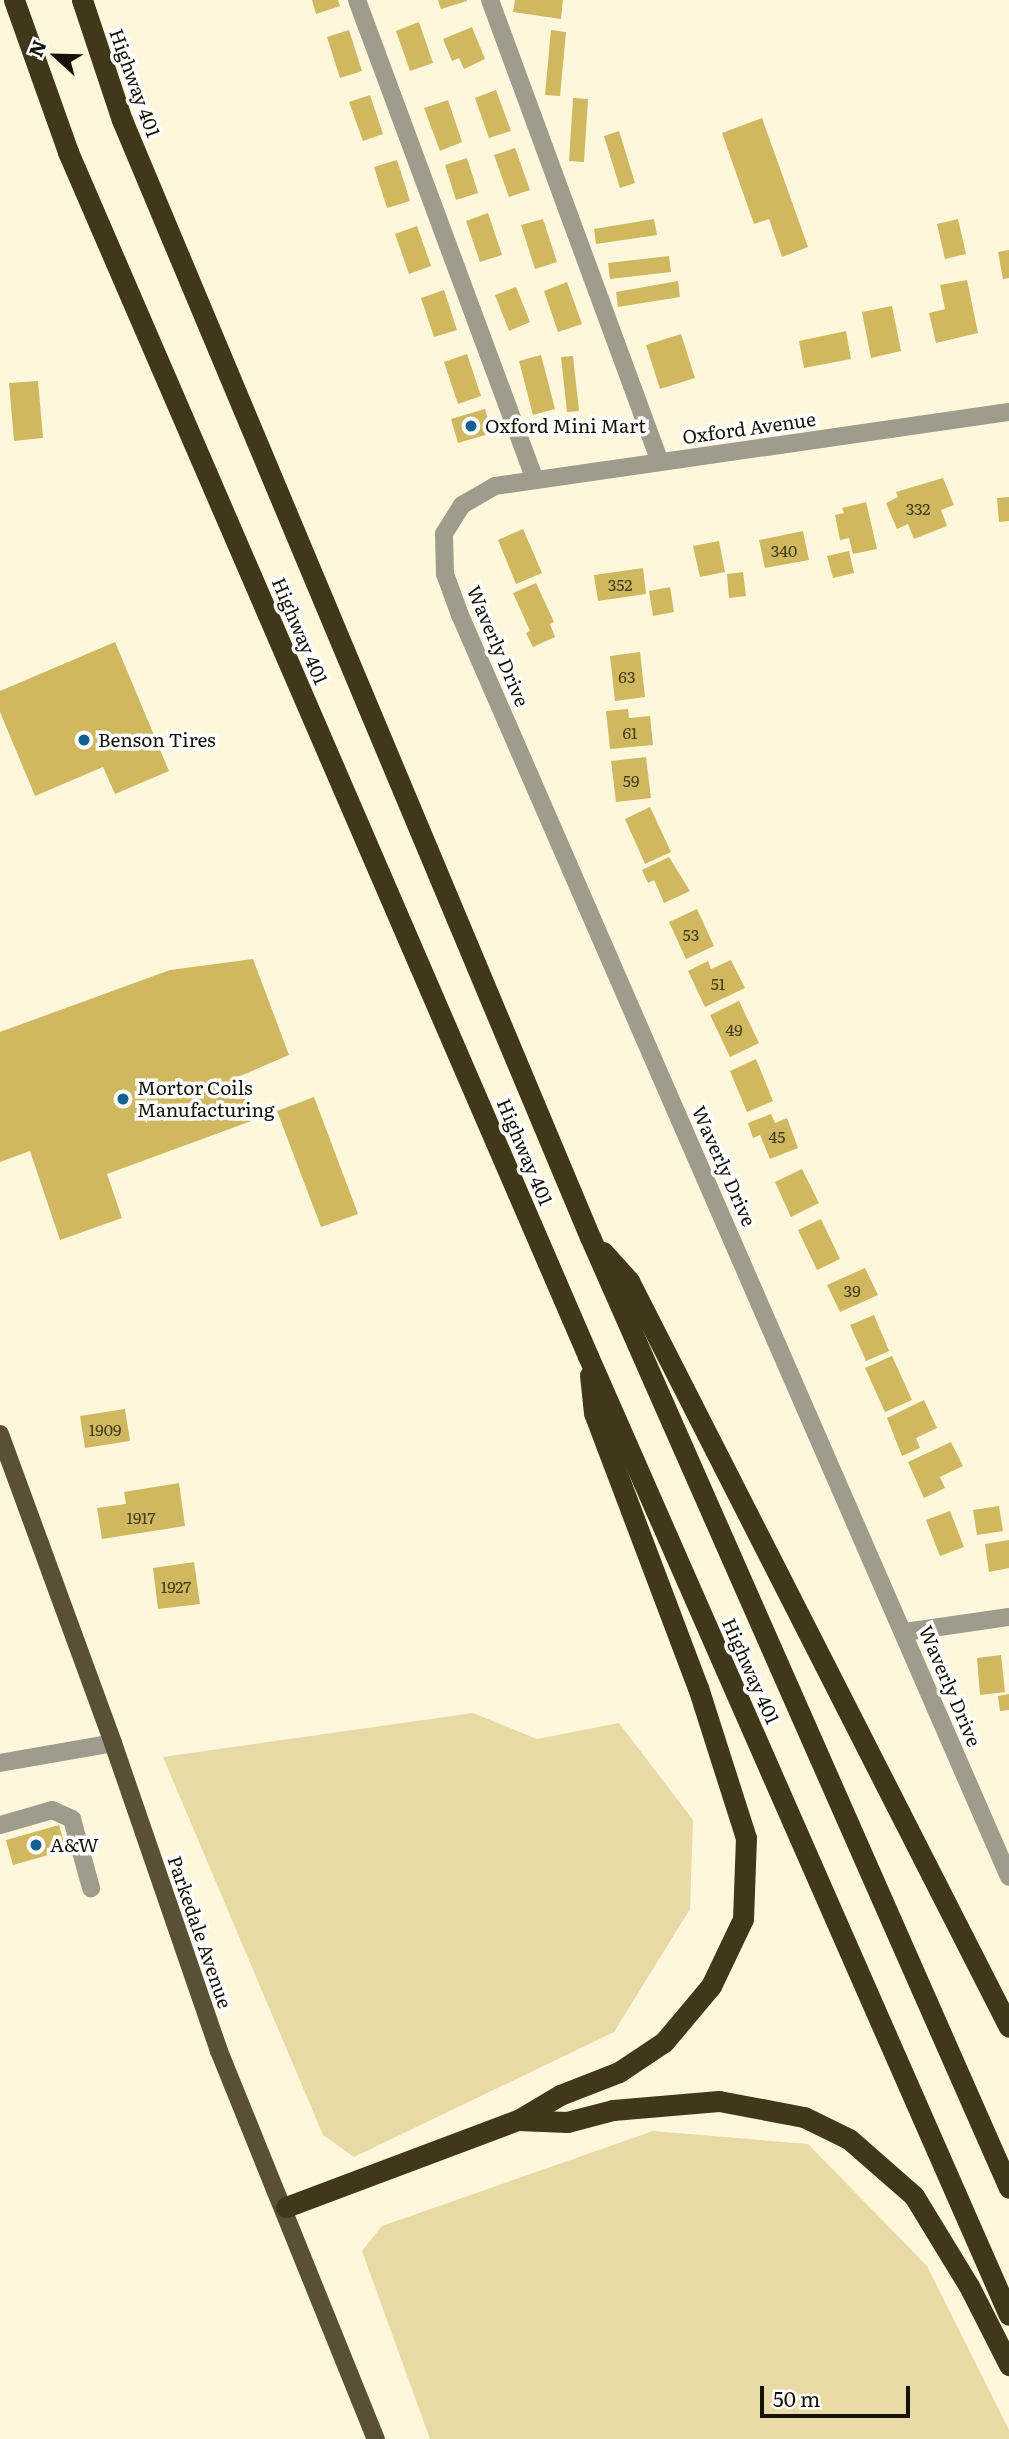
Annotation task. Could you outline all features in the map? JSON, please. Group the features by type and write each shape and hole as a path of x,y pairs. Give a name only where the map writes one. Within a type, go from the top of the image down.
{"highway":[{"name":"Highway 401","path":"14,0 74,165 588,1356 1009,2315"},
{"name":"Highway 401","path":"82,0 122,120 590,1237 1009,2188"},
{"path":"590,1237 629,1281 1009,2028"},
{"path":"286,2207 518,2120 560,2095 618,2072 664,2042 711,1986 730,1954 743,1919 746,1838 698,1688 594,1413 588,1356"},
{"path":"518,2120 567,2122 613,2110 719,2101 804,2117 849,2139 914,2196 969,2286 1009,2365"}],"main road":[{"name":"Parkedale Avenue","path":"0,1434 114,1743 219,2051 286,2207 376,2439"}],"street":[{"path":"356,0 534,481"},
{"path":"491,0 660,462"},
{"name":"Oxford Avenue","path":"495,486 1009,412"},
{"name":"Waverly Drive","path":"495,486 462,505 444,534 445,574 1009,1877"},
{"path":"905,1632 1009,1617"},
{"path":"0,1763 114,1743"},
{"path":"0,1825 52,1810 72,1819 91,1888"}],"shaded area":[{"path":"473,1713 537,1739 619,1723 693,1820 690,1909 614,2032 354,2157 323,2135 163,1757"},
{"path":"653,2131 808,2144 927,2266 1009,2430 1009,2439 430,2439 362,2251 382,2226"}],"building":[{"path":"312,0 338,0 340,6 316,14"},
{"path":"438,0 467,0 467,1 441,9"},
{"path":"515,0 563,0 561,19 513,12"},
{"path":"419,22 433,63 410,71 396,31"},
{"path":"472,27 485,59 464,69 459,58 452,61 443,39"},
{"path":"349,30 362,71 340,78 327,37"},
{"path":"551,30 566,32 560,96 545,95"},
{"path":"496,90 511,131 489,138 475,98"},
{"path":"370,95 383,134 363,141 349,102"},
{"path":"573,98 588,99 584,162 569,161"},
{"path":"448,100 462,142 440,151 424,108"},
{"path":"762,118 808,247 782,257 769,219 754,224 722,133"},
{"path":"619,131 635,183 620,188 604,136"},
{"path":"515,148 530,190 509,197 494,155"},
{"path":"467,158 478,193 456,200 445,165"},
{"path":"397,160 410,201 387,208 374,167"},
{"path":"488,213 502,255 480,262 466,221"},
{"path":"543,219 557,262 535,269 521,225"},
{"path":"654,219 657,235 596,244 594,229"},
{"path":"958,219 966,254 945,259 937,224"},
{"path":"417,226 431,266 409,274 395,234"},
{"path":"1009,250 1009,278 1003,279 998,252"},
{"path":"669,256 671,272 610,279 608,263"},
{"path":"967,280 978,333 936,343 929,313 945,309 940,285"},
{"path":"678,281 680,297 618,307 616,292"},
{"path":"567,282 582,324 558,332 544,291"},
{"path":"516,287 530,322 509,331 495,295"},
{"path":"444,290 457,330 434,337 421,298"},
{"path":"892,306 901,351 871,358 862,312"},
{"path":"846,331 851,359 804,368 799,341"},
{"path":"681,334 695,378 660,389 646,345"},
{"path":"467,354 481,396 458,404 444,362"},
{"path":"541,355 555,409 533,415 519,361"},
{"path":"573,356 579,411 567,412 561,357"},
{"path":"38,381 43,438 14,441 9,383"},
{"name":"Oxford Mini Mart","path":"485,409 492,433 458,443 451,419"},
{"path":"943,478 954,505 941,510 947,526 914,539 908,524 897,529 886,503 898,497 896,492"},
{"path":"1009,497 1009,521 999,522 997,498"},
{"path":"866,502 877,549 853,554 849,538 840,540 835,515 844,513 842,508"},
{"path":"523,529 542,573 516,584 498,540"},
{"path":"803,531 809,560 765,568 759,540"},
{"path":"719,541 725,572 700,577 693,546"},
{"path":"849,551 854,573 833,578 827,556"},
{"path":"643,568 646,594 598,601 594,575"},
{"path":"743,572 746,596 729,598 727,574"},
{"path":"536,583 554,622 550,624 555,637 533,647 526,633 530,631 513,593"},
{"path":"670,587 674,612 653,616 649,591"},
{"name":"Benson Tires","path":"115,642 169,771 115,794 103,767 35,796 0,712 0,691"},
{"path":"640,652 645,697 615,701 610,656"},
{"path":"628,709 629,718 650,716 653,745 610,749 606,711"},
{"path":"646,757 651,798 616,802 611,761"},
{"path":"650,807 671,852 645,864 625,819"},
{"path":"669,857 690,891 664,903 654,880 648,883 642,870"},
{"path":"697,909 714,946 686,959 669,922"},
{"name":"Mortor Coils Manufacturing","path":"253,959 289,1055 238,1077 254,1120 107,1174 122,1218 60,1240 30,1151 0,1162 0,1032 170,970"},
{"path":"731,960 745,988 705,1007 688,971 708,961 711,969"},
{"path":"739,1001 759,1043 730,1057 710,1015"},
{"path":"756,1059 773,1101 747,1112 730,1071"},
{"path":"314,1097 358,1214 321,1227 277,1111"},
{"path":"771,1114 775,1123 787,1118 798,1148 770,1159 760,1135 753,1138 748,1123"},
{"path":"802,1169 819,1203 791,1217 775,1182"},
{"path":"821,1219 840,1259 817,1270 798,1230"},
{"path":"865,1268 878,1295 840,1312 827,1285"},
{"path":"874,1315 889,1351 866,1361 850,1325"},
{"path":"892,1356 912,1400 885,1412 865,1368"},
{"path":"924,1400 937,1428 916,1438 920,1448 902,1456 887,1418"},
{"path":"125,1409 130,1441 85,1448 80,1416"},
{"path":"951,1442 963,1466 940,1477 945,1488 924,1498 908,1462"},
{"path":"179,1483 185,1526 102,1539 97,1508 126,1504 124,1492"},
{"path":"999,1506 1003,1531 977,1535 973,1510"},
{"path":"950,1511 964,1547 940,1556 926,1520"},
{"path":"1009,1540 1009,1568 989,1572 985,1544"},
{"path":"194,1562 200,1604 158,1609 153,1568"},
{"path":"1001,1655 1005,1692 980,1695 977,1658"},
{"path":"1009,1694 1009,1710 1000,1711 998,1696"},
{"name":"A&W","path":"59,1825 66,1850 13,1865 6,1840"}],"place":[{"name":"Oxford Mini Mart","path":"471,426"},
{"name":"Benson Tires","path":"84,740"},
{"name":"Mortor Coils Manufacturing","path":"123,1099"},
{"name":"A&W","path":"36,1845"}]}
